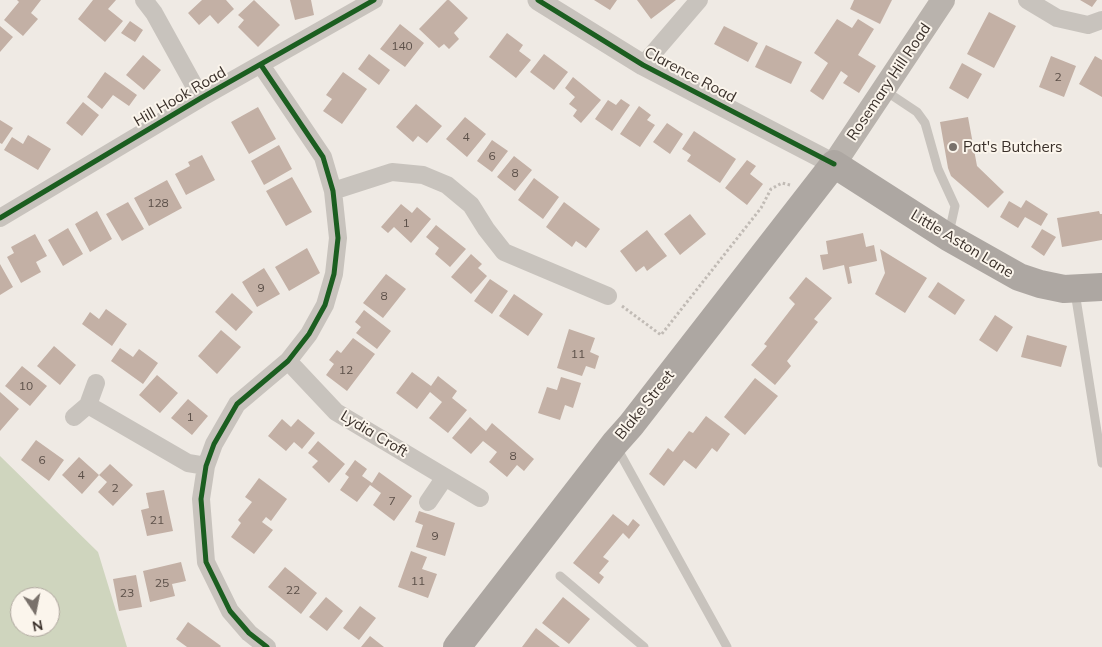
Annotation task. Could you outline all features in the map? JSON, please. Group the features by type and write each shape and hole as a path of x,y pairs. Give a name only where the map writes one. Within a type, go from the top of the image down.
{"main road":[{"name":"Rosemary Hill Road","path":"834,164 943,0"},
{"name":"Blake Street","path":"457,647 834,164"},
{"name":"Little Aston Lane","path":"834,164 948,237 1019,277 1064,289 1102,287"}],"street":[{"path":"144,0 154,12 201,98"},
{"name":"Hill Hook Road","path":"0,218 201,98 261,66 374,0"},
{"name":"Clarence Road","path":"538,0 643,65 834,164"},
{"path":"643,65 699,0"},
{"path":"1028,0 1057,18 1088,25 1102,20"},
{"path":"261,66 322,157 332,190 338,238 334,274 324,305 309,334 288,361 237,404 214,444 206,466 201,499 206,562 230,611 249,633 267,647"},
{"path":"332,190 392,172 423,175 447,186 471,205 486,229 504,252 608,296"},
{"name":"Lydia Croft","path":"288,361 336,412 480,498"},
{"path":"74,417 88,405 96,383"},
{"path":"88,405 188,463 206,466"},
{"path":"428,502 445,477"}],"lane":[{"path":"883,90 917,112 925,123 938,169 956,206 948,237"},
{"path":"1075,289 1102,463"},
{"path":"615,443 727,647"},
{"path":"560,576 644,647"}],"path":[{"path":"608,296 661,334 761,208 771,189 782,184 814,189"}],"green space":[{"path":"0,456 98,552 127,647 0,647"}],"building":[{"path":"17,0 41,0 31,13 38,19 23,36 4,20 19,2"},
{"path":"93,0 116,0 108,9 123,21 105,42 78,19"},
{"path":"202,0 226,0 234,9 218,24 210,15 199,25 188,13"},
{"path":"254,0 280,25 258,47 238,27 244,20 238,15"},
{"path":"290,0 311,0 314,15 295,20"},
{"path":"447,0 468,18 454,33 459,39 449,49 444,44 439,48 419,29"},
{"path":"594,0 617,0 610,10"},
{"path":"637,0 676,0 651,19"},
{"path":"854,0 892,0 880,24 850,9"},
{"path":"1080,0 1097,0 1092,7"},
{"path":"989,12 1016,26 994,68 967,54"},
{"path":"837,19 852,28 858,19 874,29 858,55 876,66 859,93 843,83 848,76 841,71 823,100 810,91 828,63 814,53"},
{"path":"130,21 143,30 135,42 121,33"},
{"path":"400,24 424,43 405,67 380,49"},
{"path":"0,26 13,37 0,52"},
{"path":"724,26 758,43 748,62 714,44"},
{"path":"507,33 523,45 519,51 531,60 516,78 489,57"},
{"path":"766,45 802,62 791,84 755,67"},
{"path":"369,54 390,70 379,85 358,69"},
{"path":"544,54 568,72 554,90 530,72"},
{"path":"143,55 161,70 144,90 126,75"},
{"path":"1051,56 1076,66 1064,97 1039,87"},
{"path":"1095,56 1102,60 1102,97 1079,84"},
{"path":"962,63 982,74 968,99 949,88"},
{"path":"105,72 137,95 129,106 113,95 102,109 87,97"},
{"path":"343,72 367,89 342,124 323,111 332,99 326,95"},
{"path":"573,77 601,100 581,123 573,116 577,110 569,104 575,97 565,88"},
{"path":"621,99 630,105 612,131 595,119 608,100 616,105"},
{"path":"83,102 99,115 82,136 66,123"},
{"path":"416,104 442,126 427,143 418,136 413,142 396,127"},
{"path":"639,106 651,115 647,120 655,125 640,147 620,134"},
{"path":"258,107 276,139 249,154 231,122"},
{"path":"465,117 486,134 467,157 446,139"},
{"path":"968,117 977,166 1004,192 988,208 951,176 948,168 940,122"},
{"path":"0,120 13,128 2,144 0,143"},
{"path":"667,123 683,134 670,154 653,142"},
{"path":"694,131 736,159 720,183 687,161 691,155 682,149"},
{"path":"28,135 51,149 38,170 4,150 12,137 23,144"},
{"path":"492,140 508,151 492,172 477,161"},
{"path":"279,145 292,169 264,185 251,161"},
{"path":"202,155 215,180 186,195 175,174 190,166 188,162"},
{"path":"514,156 532,170 515,191 497,177"},
{"path":"747,160 756,166 750,174 763,184 747,205 725,188"},
{"path":"292,177 312,212 286,226 266,191"},
{"path":"534,178 559,197 543,219 518,200"},
{"path":"167,180 182,208 149,226 134,198"},
{"path":"1026,200 1048,214 1041,226 1025,217 1018,228 1000,217 1009,201 1021,208"},
{"path":"128,202 144,229 122,241 106,214"},
{"path":"564,202 600,229 586,248 576,241 572,247 546,227"},
{"path":"401,204 412,213 417,207 431,219 411,243 394,227 388,233 381,227"},
{"path":"97,211 112,239 90,252 75,224"},
{"path":"1099,211 1102,214 1102,240 1062,247 1057,218"},
{"path":"690,214 706,234 680,255 664,234"},
{"path":"436,225 466,249 450,267 435,254 439,248 426,237"},
{"path":"68,228 83,254 63,266 48,240"},
{"path":"1042,229 1056,237 1044,256 1031,247"},
{"path":"647,230 667,256 647,271 644,266 636,272 620,251"},
{"path":"863,233 866,247 874,245 877,261 849,267 852,283 848,284 844,265 823,270 820,255 828,254 826,241"},
{"path":"35,234 47,256 36,262 41,272 21,283 7,257 14,253 11,247"},
{"path":"307,248 320,273 289,291 275,267"},
{"path":"880,249 927,278 905,313 875,294 885,273"},
{"path":"471,254 482,264 478,268 487,276 471,294 451,277"},
{"path":"0,264 13,287 0,295"},
{"path":"264,268 280,294 257,307 242,282"},
{"path":"386,274 406,289 383,318 363,303"},
{"path":"806,277 832,298 814,319 818,322 787,361 791,366 775,385 751,365 767,346 764,344 795,304 789,298"},
{"path":"490,279 508,291 492,314 474,301"},
{"path":"938,282 965,300 955,315 928,297"},
{"path":"232,293 253,312 236,331 215,312"},
{"path":"514,294 543,314 528,336 499,316"},
{"path":"106,309 127,324 112,346 82,324 90,312 99,319"},
{"path":"364,310 391,331 377,349 356,333 361,327 355,322"},
{"path":"995,315 1013,327 997,352 979,340"},
{"path":"569,329 595,338 590,352 599,356 595,369 586,366 582,376 557,368"},
{"path":"221,330 241,347 217,374 198,356"},
{"path":"1027,335 1067,346 1061,367 1021,357"},
{"path":"353,338 375,354 347,391 326,375 334,364 329,360 337,350 341,353"},
{"path":"54,346 76,365 60,385 37,366"},
{"path":"120,348 133,357 139,349 158,363 143,384 111,361"},
{"path":"22,366 47,386 30,406 5,386"},
{"path":"412,372 431,386 438,376 457,391 452,398 467,410 448,433 429,418 442,402 430,392 417,409 396,393"},
{"path":"157,375 178,393 160,413 139,395"},
{"path":"561,377 581,383 573,408 565,405 560,420 538,413 547,387 557,390"},
{"path":"755,378 778,396 745,435 724,417"},
{"path":"0,392 19,409 0,431"},
{"path":"188,399 208,416 192,435 171,418"},
{"path":"706,416 730,434 717,452 712,448 696,469 684,460 664,486 649,474 668,448 673,452 689,431 693,433"},
{"path":"470,417 486,431 492,423 534,459 524,471 517,465 507,477 489,462 497,452 483,441 471,454 452,438"},
{"path":"282,419 291,427 298,419 315,433 302,449 294,442 286,451 268,436"},
{"path":"36,440 64,460 49,481 21,460"},
{"path":"318,441 345,464 329,483 312,467 318,461 308,453"},
{"path":"79,457 99,475 82,494 62,475"},
{"path":"355,460 367,469 362,476 372,483 379,472 412,496 394,521 373,505 381,493 370,485 357,502 340,490 349,477 345,474"},
{"path":"110,464 133,485 113,506 98,492 107,482 99,475"},
{"path":"259,478 287,499 271,521 266,517 262,522 273,530 254,554 231,537 241,523 238,520 252,502 245,497"},
{"path":"164,490 173,531 147,536 141,510 149,508 146,493"},
{"path":"419,511 455,523 445,556 416,547 423,525 415,522"},
{"path":"613,514 628,526 633,519 640,525 629,539 623,533 603,557 609,561 599,573 604,577 599,584 573,563"},
{"path":"411,551 427,557 422,569 437,574 428,598 398,587"},
{"path":"181,562 186,581 172,584 175,596 150,602 143,571"},
{"path":"285,567 317,593 301,614 268,587"},
{"path":"136,575 142,607 119,611 113,579"},
{"path":"326,597 343,611 327,631 309,617"},
{"path":"563,597 590,619 569,644 542,623"},
{"path":"360,606 376,618 359,640 343,628"},
{"path":"188,622 221,646 187,647 176,639"},
{"path":"536,628 560,647 522,647"},
{"path":"370,636 384,647 361,647"}],"cycle path":[{"path":"0,218 201,98 374,0"},
{"path":"538,0 643,65 834,164"},
{"path":"261,65 323,157 333,191 338,238 334,274 325,305 309,334 288,361 237,404 214,444 206,466 201,499 206,562 230,611 249,633 267,647"}],"place":[{"name":"Pat's Butchers","path":"953,147"}]}
